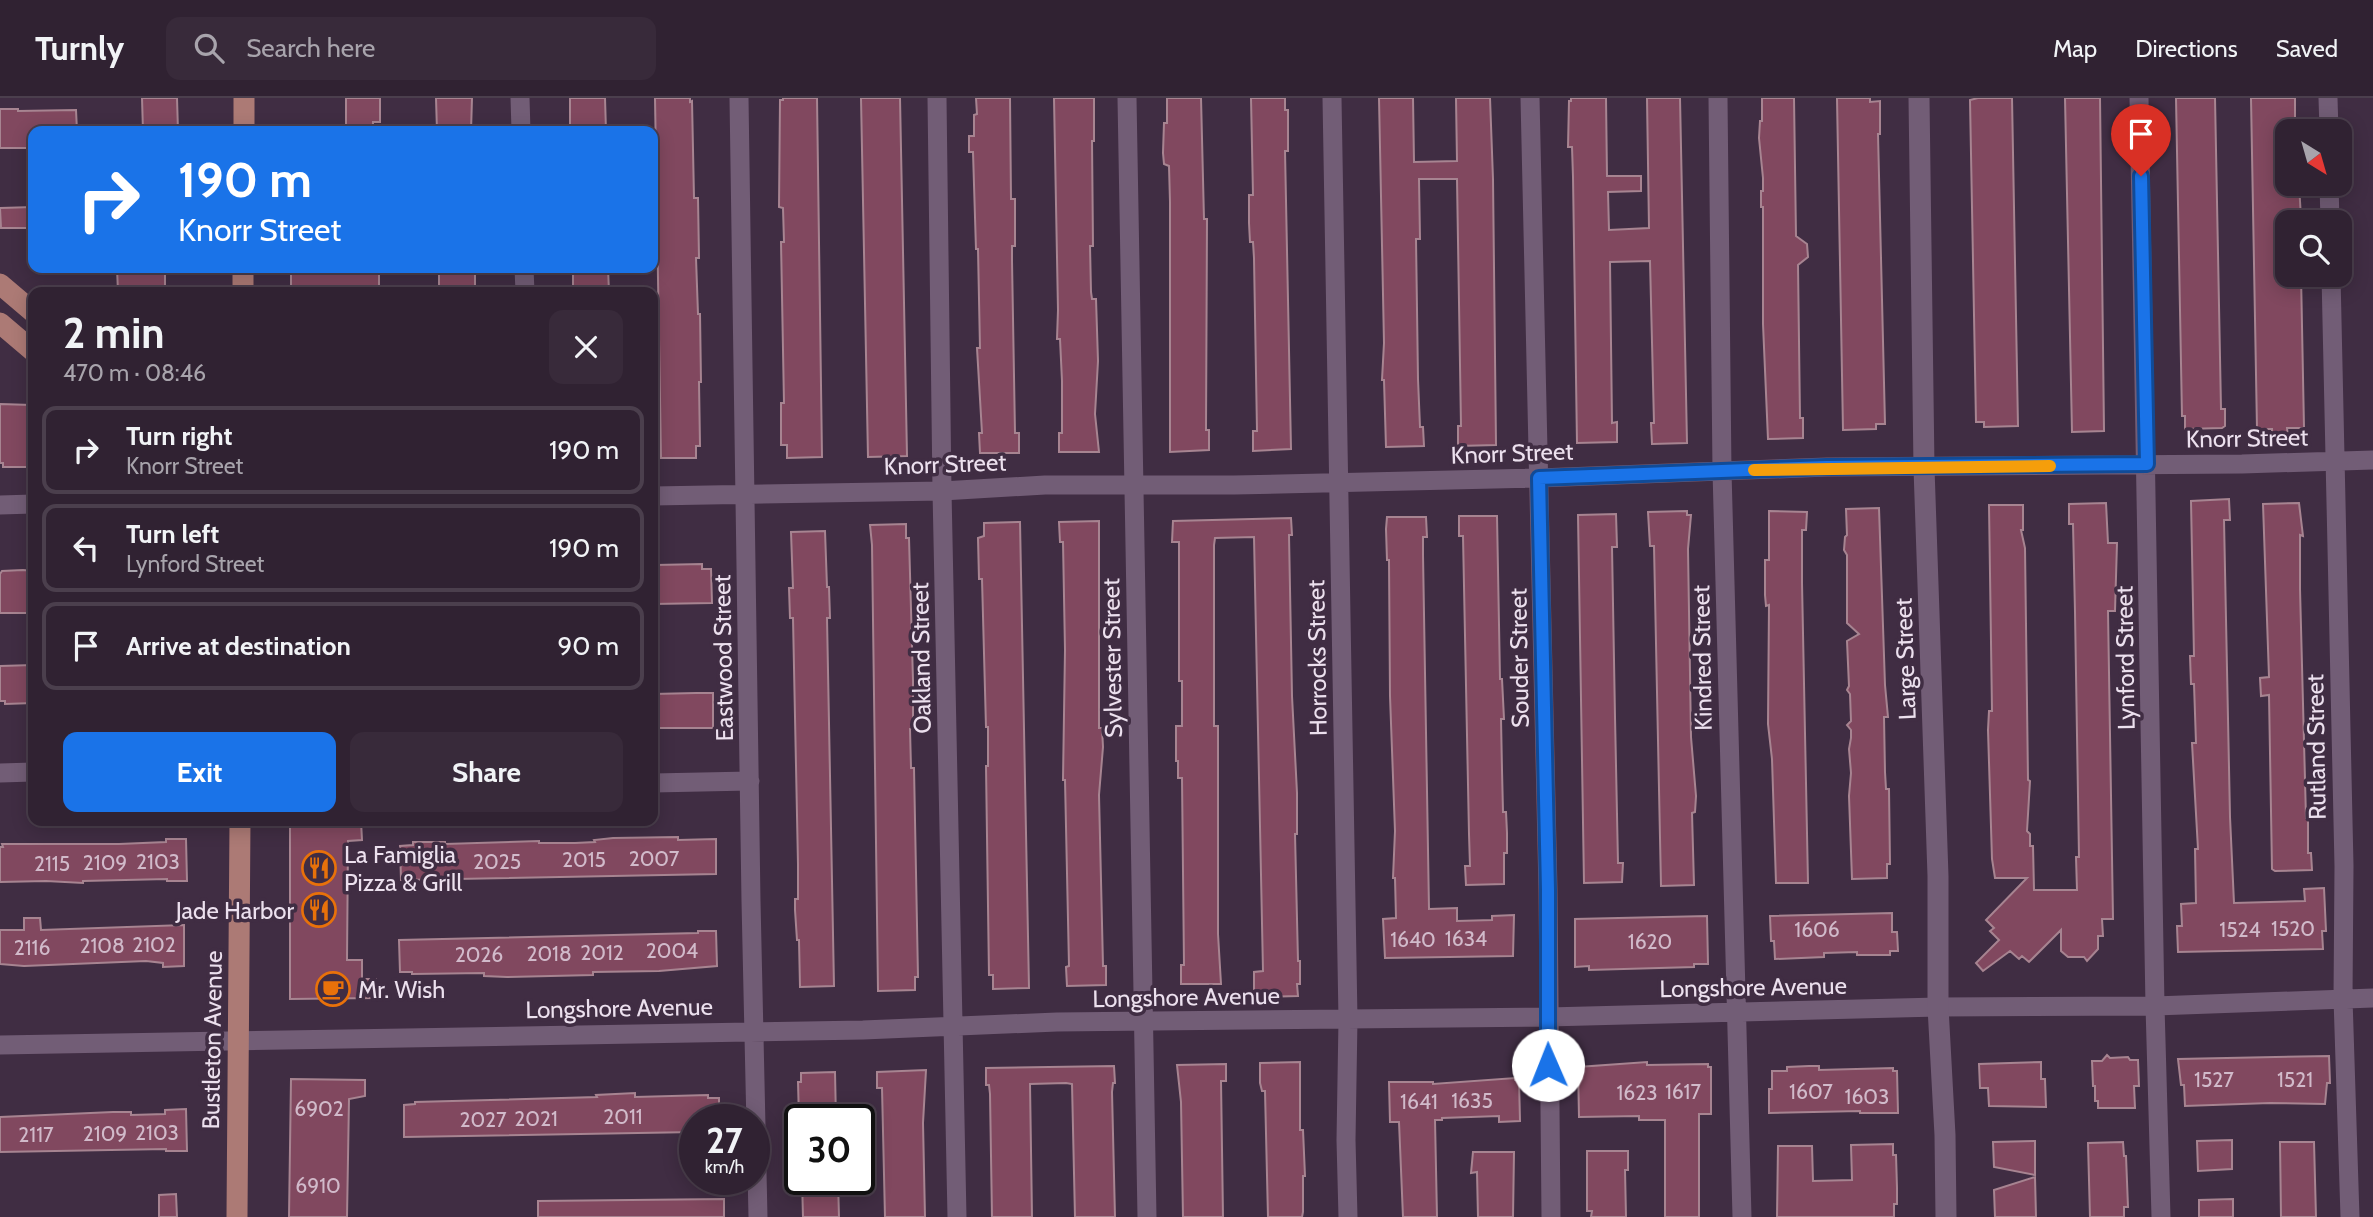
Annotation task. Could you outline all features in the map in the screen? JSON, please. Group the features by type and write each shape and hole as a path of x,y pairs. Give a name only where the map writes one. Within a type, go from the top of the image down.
{"main road":[{"path":"244,98 244,126"},
{"path":"0,284 28,308"},
{"path":"0,323 28,348"},
{"name":"Bustleton Avenue","path":"237,1217 240,826"}],"street":[{"path":"520,98 521,126"},
{"name":"Eastwood Street","path":"739,98 758,1217"},
{"name":"Oakland Street","path":"937,98 957,1217"},
{"name":"Sylvester Street","path":"1126,98 1147,1217"},
{"name":"Horrocks Street","path":"1332,98 1348,1019 1348,1217"},
{"name":"Souder Street","path":"1530,98 1548,890 1551,1217"},
{"name":"Kindred Street","path":"1718,98 1722,471 1742,1217"},
{"name":"Large Street","path":"1919,98 1924,468 1938,876 1938,1007 1947,1217"},
{"name":"Lynford Street","path":"2139,98 2161,1217"},
{"path":"2328,98 2329,119"},
{"name":"Rutland Street","path":"2330,287 2344,866 2343,998 2350,1217"},
{"name":"Knorr Street","path":"658,495 942,491 1045,485 1539,478 1827,467 2250,464 2373,460"},
{"path":"0,505 28,504"},
{"path":"0,773 28,772"},
{"path":"658,783 750,781"},
{"name":"Longshore Avenue","path":"0,1045 863,1030 953,1025 1548,1017 1938,1007 2155,1006 2373,998"}],"building":[{"path":"142,98 177,98 178,126 143,126"},
{"path":"346,98 380,98 380,122 373,122 373,126 346,126"},
{"path":"436,98 472,98 471,126 437,126"},
{"path":"570,98 605,98 606,126 570,126"},
{"path":"655,98 690,98 694,198 698,198 699,258 696,258 700,314 700,446 696,446 696,458 661,458 658,126 655,126"},
{"path":"817,98 822,457 787,458 787,445 781,445 781,403 784,403 781,242 784,242 783,208 779,207 780,100"},
{"path":"861,98 900,98 907,456 868,457"},
{"path":"976,98 1010,98 1011,199 1015,199 1015,246 1012,246 1012,261 1015,433 1019,433 1019,453 980,453 979,433 982,433 977,348 980,348 978,249 973,152 969,152 969,136 974,136 974,115 977,114"},
{"path":"1054,98 1094,98 1093,246 1090,246 1091,292 1092,299 1096,299 1098,361 1095,414 1099,452 1059,452 1059,433 1062,433 1062,381 1060,339 1057,339"},
{"path":"1167,98 1201,98 1204,219 1207,219 1206,430 1209,430 1209,450 1170,452 1170,202 1169,166 1164,164 1163,153"},
{"path":"1251,98 1285,98 1285,110 1288,110 1288,151 1285,151 1291,449 1253,451 1253,431 1257,431 1254,258 1249,223 1249,195 1253,195"},
{"path":"1379,98 1413,98 1414,162 1457,161 1456,98 1490,98 1496,445 1458,446 1458,426 1461,426 1457,179 1419,179 1420,239 1416,239 1418,379 1420,427 1423,427 1424,446 1386,447 1382,380 1384,343"},
{"path":"1571,98 1606,98 1607,176 1641,176 1641,191 1608,192 1609,230 1649,228 1647,98 1680,98 1687,443 1652,444 1651,423 1654,423 1650,261 1610,262 1612,423 1617,422 1617,442 1577,443 1573,177 1572,147 1568,147"},
{"path":"1762,98 1794,98 1796,236 1807,244 1808,257 1798,265 1800,418 1803,418 1803,438 1768,439 1763,324 1763,178 1759,138"},
{"path":"1837,98 1870,98 1870,102 1880,101 1878,134 1885,424 1876,424 1876,429 1843,430"},
{"path":"2012,98 2018,426 1984,427 1984,422 1976,422 1970,100"},
{"path":"2065,98 2100,98 2104,431 2072,432"},
{"path":"2176,98 2215,98 2221,409 2225,409 2225,426 2222,428 2185,429 2185,416 2182,416"},
{"path":"2251,98 2295,98 2295,119 2275,119 2275,196 2300,196 2301,210 2275,210 2275,287 2301,287 2304,428 2287,428 2288,437 2272,437 2272,429 2257,429"},
{"path":"0,109 76,110 77,126 28,126 28,148 0,148"},
{"path":"28,207 28,228 1,228 0,208"},
{"path":"117,273 165,273 165,287 118,287"},
{"path":"291,273 379,273 379,287 291,287"},
{"path":"439,273 475,273 475,287 439,287"},
{"path":"573,273 608,273 609,287 573,287"},
{"path":"0,404 28,405 28,467 3,467 3,463 0,463"},
{"path":"2229,499 2230,520 2224,520 2234,903 2305,901 2304,889 2324,888 2326,931 2322,931 2323,949 2178,952 2177,926 2182,926 2181,904 2196,903 2195,849 2198,849 2192,743 2196,743 2194,684 2191,684 2190,656 2194,656 2191,501"},
{"path":"2106,503 2108,543 2117,543 2115,611 2108,611 2113,919 2102,919 2103,936 2098,936 2098,949 2087,961 2084,957 2068,957 2061,951 2061,930 2029,962 2022,956 2019,959 2010,951 1983,971 1976,963 1999,940 1990,931 1994,928 1986,920 2027,878 1995,878 1992,859 1988,730 1989,711 1992,711 1989,505 2023,505 2021,530 2025,548 2030,781 2027,831 2030,834 2030,846 2033,846 2034,890 2077,890 2076,857 2079,857 2075,612 2073,524 2069,524 2069,504"},
{"path":"2299,503 2303,536 2300,535 2300,589 2306,818 2312,870 2275,871 2272,869 2269,695 2261,696 2260,678 2269,677 2263,504"},
{"path":"1879,508 1888,717 1884,717 1890,864 1887,864 1887,878 1852,879 1849,796 1851,730 1847,725 1851,721 1850,694 1847,690 1847,641 1859,634 1847,623 1847,555 1844,550 1847,535 1846,509"},
{"path":"1687,511 1687,515 1691,515 1688,549 1691,737 1696,796 1695,812 1692,813 1694,885 1661,886 1654,546 1650,546 1648,512"},
{"path":"1769,511 1807,512 1806,530 1802,530 1802,583 1808,883 1776,883 1772,759 1768,724 1769,605 1766,606 1765,595 1765,560 1769,560"},
{"path":"1616,514 1617,547 1612,547 1618,863 1623,863 1622,882 1584,883 1578,515"},
{"path":"1459,516 1497,516 1500,679 1504,719 1501,719 1503,812 1506,812 1507,833 1504,884 1466,885 1465,866 1470,866 1463,536 1459,536"},
{"path":"1387,517 1426,517 1427,537 1423,537 1423,555 1429,909 1457,908 1457,921 1492,920 1492,916 1514,915 1513,956 1385,958 1383,919 1396,918 1393,878 1395,831"},
{"path":"1291,518 1292,696 1297,793 1295,834 1300,984 1297,984 1298,996 1254,997 1254,972 1263,971 1254,537 1215,538 1214,545 1214,726 1218,726 1218,934 1221,984 1181,984 1181,965 1184,965 1182,778 1178,778 1176,761 1176,726 1182,726 1182,681 1179,681 1179,542 1172,542 1173,521"},
{"path":"1099,521 1099,728 1102,728 1103,747 1099,795 1103,966 1106,966 1106,985 1067,986 1066,967 1069,966 1063,780 1065,650 1063,542 1060,542 1059,522"},
{"path":"1020,522 1029,988 993,989 993,975 989,975 986,766 988,727 978,538 984,536 984,523"},
{"path":"906,524 906,538 909,538 913,681 913,729 910,729 911,768 914,768 918,977 915,977 915,990 878,991 870,525"},
{"path":"825,531 830,618 827,618 834,986 800,987 795,910 795,899 798,899 798,864 793,618 790,618 789,588 793,588 791,532"},
{"path":"702,564 702,569 711,569 712,603 658,604 658,565"},
{"path":"28,570 28,613 0,613 2,571"},
{"path":"28,665 28,703 5,704 5,701 0,701 0,666"},
{"path":"713,693 713,728 658,728 658,694"},
{"path":"290,826 361,826 362,840 348,841 347,960 362,960 362,979 376,979 376,998 290,999"},
{"path":"678,837 678,840 716,839 716,874 401,880 400,846 413,845 413,842 575,843 613,838"},
{"path":"166,839 186,839 187,881 167,879 83,883 0,882 2,844 119,844 166,842"},
{"path":"1892,913 1892,932 1897,932 1898,951 1890,951 1890,955 1824,953 1824,957 1775,959 1770,916"},
{"path":"1707,916 1708,964 1694,964 1694,967 1589,970 1589,966 1575,967 1575,919"},
{"path":"24,918 40,918 41,930 184,925 184,966 163,967 163,963 146,961 24,966 0,964 0,930 24,930"},
{"path":"716,931 717,966 659,971 593,972 593,975 507,977 484,976 484,973 400,972 399,940"},
{"path":"2107,1055 2110,1058 2128,1057 2130,1060 2138,1060 2139,1086 2134,1086 2135,1108 2098,1108 2093,1086 2092,1061 2102,1061"},
{"path":"2329,1056 2330,1083 2327,1083 2325,1104 2185,1106 2184,1085 2181,1085 2178,1059"},
{"path":"1300,1062 1300,1130 1303,1130 1305,1176 1302,1217 1268,1217 1265,1091 1262,1091 1260,1083 1260,1063"},
{"path":"1647,1062 1647,1065 1708,1064 1708,1067 1711,1067 1711,1114 1699,1114 1699,1217 1665,1217 1665,1120 1639,1120 1639,1116 1579,1117 1578,1067"},
{"path":"2041,1062 2046,1107 1989,1106 1988,1088 1980,1088 1979,1064"},
{"path":"1226,1064 1226,1081 1221,1081 1223,1217 1183,1217 1181,1102 1177,1065"},
{"path":"1114,1066 1115,1083 1112,1092 1115,1217 1075,1217 1072,1084 1066,1083 1030,1084 1032,1217 992,1217 990,1094 989,1085 986,1085 986,1068"},
{"path":"1819,1066 1819,1070 1893,1068 1893,1071 1897,1071 1898,1113 1769,1113 1772,1071 1787,1071 1787,1067"},
{"path":"926,1070 923,1123 925,1217 885,1217 882,1088 877,1088 877,1072"},
{"path":"835,1072 836,1104 799,1104 798,1082 801,1082 801,1073"},
{"path":"1515,1078 1519,1080 1520,1121 1499,1122 1499,1116 1435,1120 1437,1217 1403,1217 1399,1122 1390,1122 1389,1082 1433,1084"},
{"path":"291,1079 365,1080 365,1096 349,1099 347,1217 289,1217"},
{"path":"596,1095 708,1095 708,1098 719,1098 719,1104 679,1104 679,1132 404,1137 404,1105 415,1102 597,1097"},
{"path":"186,1109 187,1151 166,1149 0,1152 0,1117 113,1112 131,1112 131,1115 165,1114 165,1110"},
{"path":"2232,1140 2232,1169 2198,1171 2197,1141"},
{"path":"2035,1141 2035,1175 1994,1167 1993,1142"},
{"path":"2123,1142 2128,1207 2124,1207 2124,1217 2090,1217 2088,1143"},
{"path":"2280,1142 2314,1142 2316,1217 2281,1217"},
{"path":"1893,1144 1897,1188 1894,1217 1777,1217 1778,1146 1812,1146 1813,1181 1852,1180 1851,1145"},
{"path":"1587,1151 1628,1151 1628,1170 1625,1170 1626,1217 1591,1217 1592,1211 1587,1211"},
{"path":"1473,1152 1514,1152 1513,1217 1478,1217 1477,1172 1471,1173"},
{"path":"2035,1177 2036,1217 1995,1217 1994,1190"},
{"path":"176,1194 177,1217 159,1217 159,1195"},
{"path":"802,1195 838,1195 839,1217 803,1217"},
{"path":"724,1199 724,1217 538,1217 538,1201"},
{"path":"2233,1199 2233,1217 2199,1217 2199,1200"}],"slow traffic":[{"path":"1754,470 2050,466"}],"place":[{"name":"La Famiglia Pizza & Grill","path":"319,868"},
{"name":"Jade Harbor","path":"319,910"},
{"name":"Mr. Wish","path":"333,989"}],"route":[{"path":"1548,1065 1548,890 1539,478 1827,467 2147,464 2141,176"}]}
